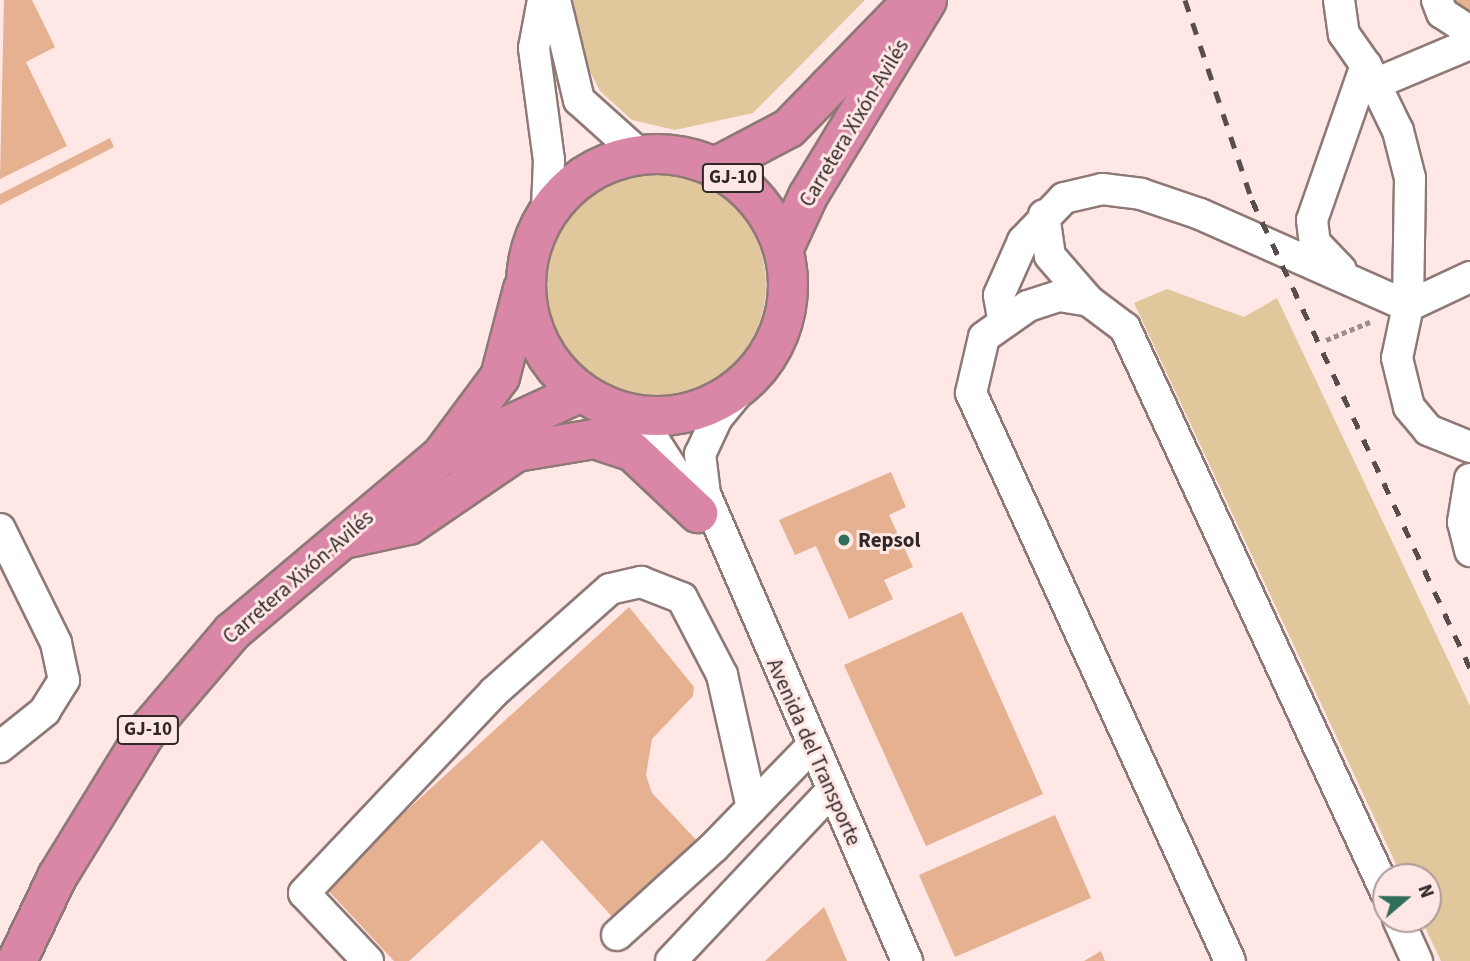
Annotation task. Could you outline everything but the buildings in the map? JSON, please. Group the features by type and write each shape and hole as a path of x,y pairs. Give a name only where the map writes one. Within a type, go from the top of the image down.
{"highway":[{"name":"Carretera Xixón-Avilés","path":"717,166 789,128 914,0"},
{"name":"Carretera Xixón-Avilés","path":"785,248 808,195 927,0"},
{"name":"GJ-10","path":"638,153 676,153 717,166 753,193 785,248 790,290 774,348 744,385 704,408 639,417 579,393 538,345 523,287 547,208 592,168 638,153"},
{"name":"Carretera Xixón-Avilés","path":"440,457 500,377 523,287"},
{"name":"Carretera Xixón-Avilés","path":"17,961 57,877 145,734 232,632 335,541 440,457 579,393"},
{"path":"335,541 410,525 516,452 594,439 632,451 698,513"}],"street":[{"path":"543,0 534,48 549,160 547,208"},
{"path":"555,0 579,100 638,153"},
{"path":"1324,0 1371,74 1410,178 1408,306 1396,358 1409,407 1428,430 1470,447"},
{"path":"1339,0 1344,34"},
{"path":"1437,0 1456,25 1470,31"},
{"path":"1371,74 1470,44"},
{"path":"1352,281 1315,243 1312,220 1371,74"},
{"path":"1003,318 999,295 1023,241 1044,215 1064,198 1089,192 1140,194 1408,306 1470,277"},
{"path":"1044,215 1050,256 1089,301 1125,328 1373,863"},
{"path":"1089,301 1059,296 1003,318 984,337 974,362 971,393 1230,961"},
{"path":"722,542 700,454 717,418 744,385"},
{"path":"639,417 698,513 722,542"},
{"path":"1470,479 1463,522 1470,551"},
{"path":"0,529 56,643 64,680 46,711 0,747"},
{"name":"Avenida del Transporte","path":"722,542 907,961"},
{"path":"368,961 304,893 494,692 610,589 641,582 682,598 722,675 752,808"},
{"path":"617,935 752,808 811,746"},
{"path":"671,961 831,791"},
{"path":"1404,933 1417,961"}],"path":[{"path":"1326,340 1408,306"}],"shaded area":[{"path":"573,0 865,0 753,113 675,130 632,120 600,91 576,44"},
{"path":"654,173 676,175 697,182 716,192 733,206 747,223 757,242 764,263 764,307 757,328 747,347 733,364 716,378 697,388 676,395 654,397 632,395 611,388 592,378 575,364 561,347 551,328 544,307 542,285 544,263 551,242 561,223 575,206 592,192 611,182 632,175"},
{"path":"1167,289 1244,317 1277,298 1470,706 1470,961 1441,961 1428,933 1442,933 1442,863 1395,863 1134,303"}],"railway":[{"path":"1185,0 1252,200 1470,668"}],"place":[{"name":"Repsol","path":"844,540"}]}
